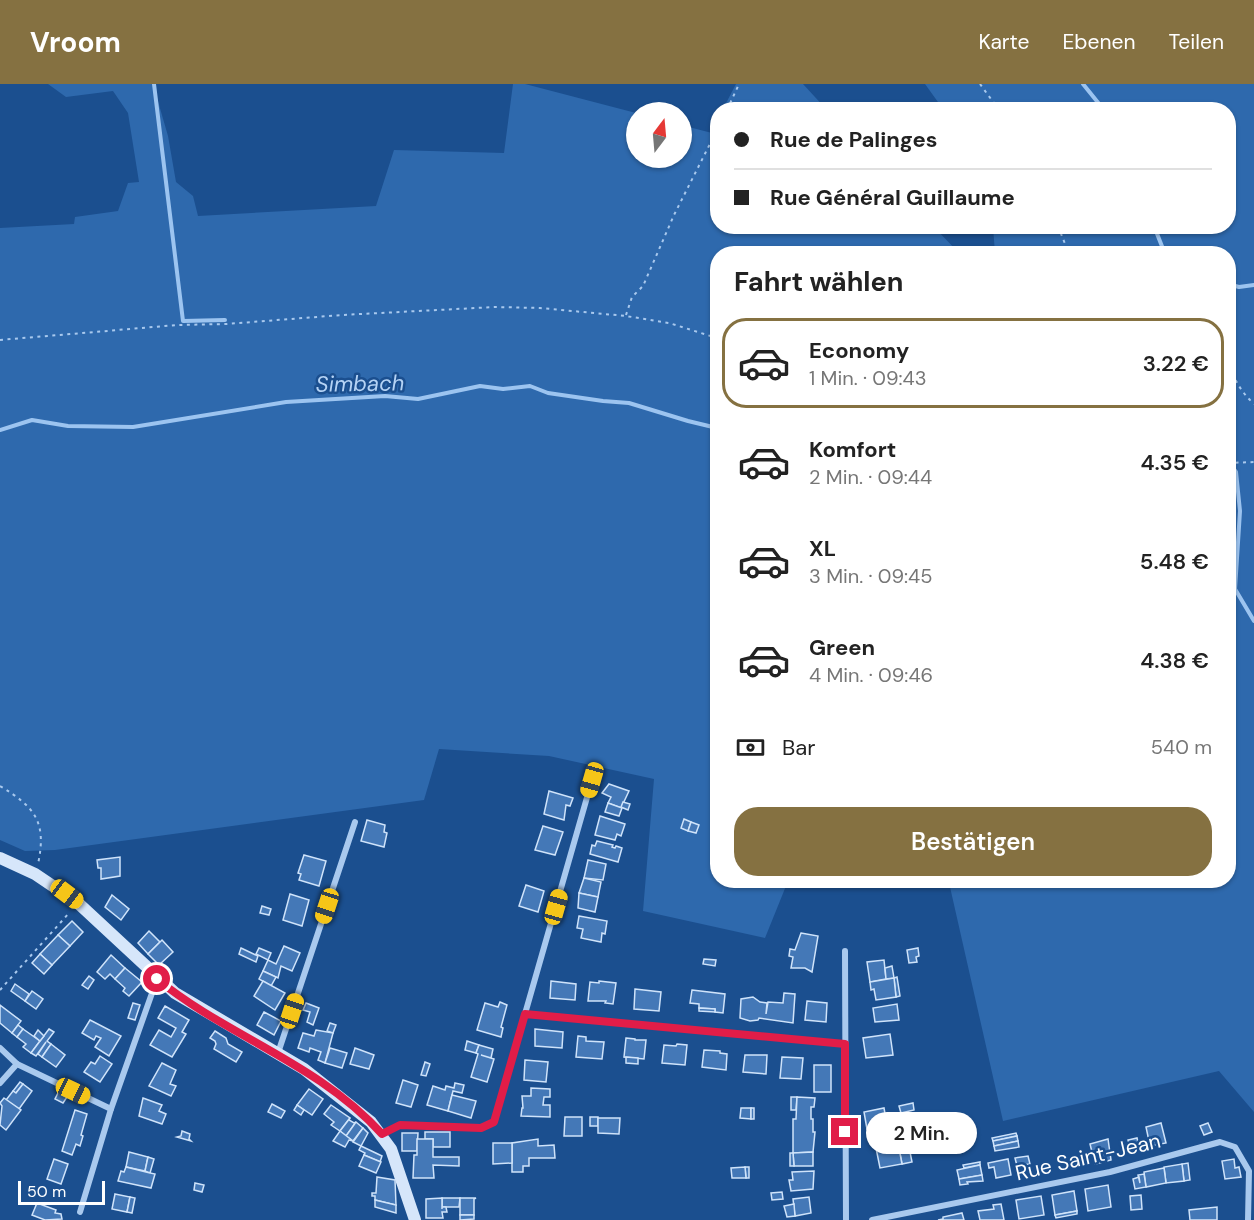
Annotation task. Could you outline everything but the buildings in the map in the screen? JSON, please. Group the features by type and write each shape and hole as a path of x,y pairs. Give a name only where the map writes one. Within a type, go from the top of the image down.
{"main road":[{"path":"0,858 35,873 78,903 157,979 175,993 304,1069 352,1106 382,1134 392,1149 415,1220"}],"street":[{"path":"382,1134 400,1125 481,1128 494,1122 592,780"},
{"path":"278,1053 355,822"},
{"path":"845,951 846,1220"},
{"path":"80,1212 111,1109 157,979"},
{"path":"525,1014 845,1044"},
{"path":"0,1048 17,1064 111,1109"},
{"path":"0,1083 17,1064"},
{"name":"Rue Saint-Jean","path":"872,1220 1110,1172 1220,1142 1235,1147 1249,1171 1248,1220"}],"path":[{"path":"731,102 739,84"},
{"path":"980,84 993,102"},
{"path":"626,316 632,297 643,286 674,215 710,145"},
{"path":"0,340 177,325 226,324 461,308 540,308 626,316 669,323 710,336"},
{"path":"1236,381 1244,395 1254,404"},
{"path":"1236,463 1254,462"},
{"path":"0,786 31,807 39,827 42,845 35,873"},
{"path":"0,990 78,903"}],"shaded area":[{"path":"48,84 153,84 168,136 176,182 193,196 198,216 376,206 394,150 504,153 513,84 525,84 626,110 626,168 692,168 692,128 710,132 710,234 941,234 952,246 710,246 710,888 785,888 765,938 643,911 654,779 549,756 439,749 424,800 55,850 25,851 0,840 0,228 74,224 75,217 118,211 128,183 139,182 128,113 113,91 66,97"},
{"path":"736,84 803,84 820,102 727,102"},
{"path":"925,84 1254,84 1254,1112 1219,1071 1003,1121 950,888 1236,888 1236,246 994,246 994,234 1236,234 1236,102 938,102"}],"waterway":[{"path":"154,84 183,321 225,320"},
{"path":"1083,84 1098,102"},
{"path":"1157,234 1162,246"},
{"path":"1236,286 1254,285"},
{"name":"Simbach","path":"0,430 32,420 68,426 133,427 286,402 385,396 418,399 480,386 503,389 530,386 548,393 629,403 710,426"},
{"path":"1236,472 1240,511 1236,573"},
{"name":"Simbach","path":"1236,591 1254,621"}],"route":[{"path":"157,979 202,1010 304,1069 352,1106 382,1134 400,1125 481,1128 494,1122 525,1014 845,1044 845,1132"}]}
